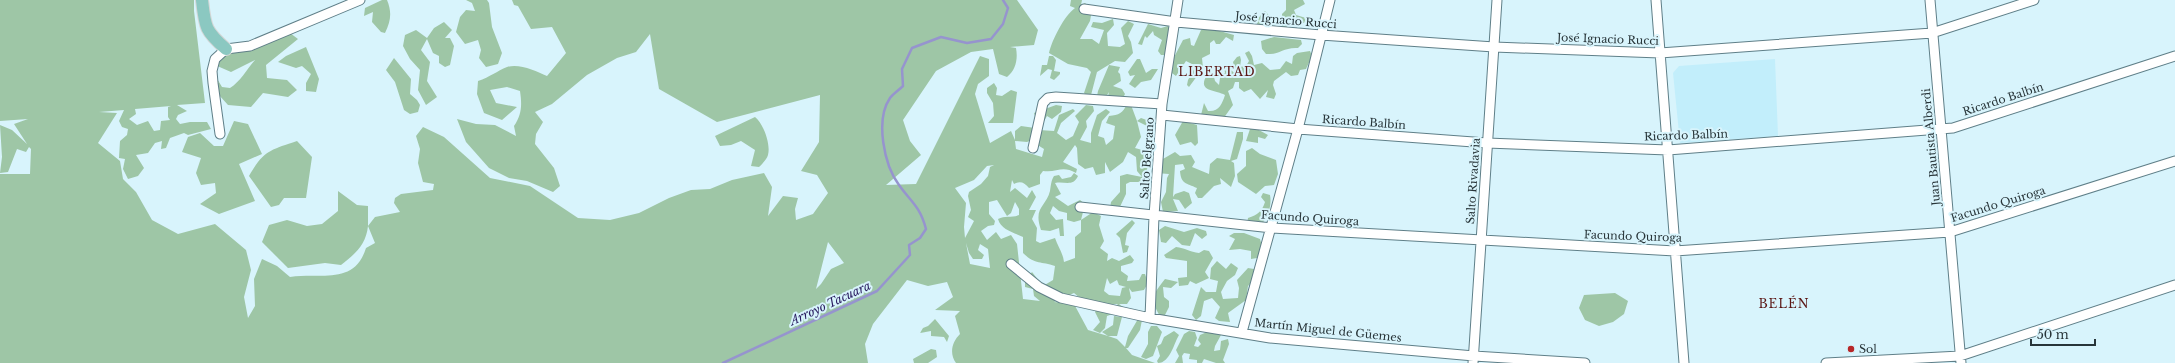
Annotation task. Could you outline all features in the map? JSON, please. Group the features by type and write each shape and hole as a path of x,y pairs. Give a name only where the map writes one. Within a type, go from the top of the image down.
{"main road":[{"path":"202,0 205,23 210,36 226,49"}],"street":[{"path":"220,134 212,71 215,59 226,49 250,46 360,0"},
{"name":"Salto Belgrano","path":"1150,318 1154,216 1162,104 1176,22 1178,0"},
{"path":"1242,332 1272,228 1330,0"},
{"name":"Salto Rivadavia","path":"1474,359 1497,0"},
{"path":"1656,0 1684,363"},
{"name":"Juan Bautista Alberdi","path":"1930,0 1960,359"},
{"name":"José Ignacio Rucci","path":"1084,9 1176,22 1321,35 1494,47 1660,53 1932,33 2034,0"},
{"name":"Ricardo Balbín","path":"1162,115 1298,129 1487,143 1668,150 1953,128 2175,56"},
{"path":"1033,148 1043,103 1048,98 1056,97 1162,104"},
{"name":"Facundo Quiroga","path":"1080,207 1272,228 1676,251 1950,232 2175,161"},
{"name":"Martín Miguel de Güemes","path":"1012,264 1039,287 1061,298 1150,318 1242,332 1270,338 1474,359 1585,363"},
{"path":"1826,363 1960,359 2175,285"}],"shaded area":[{"path":"1775,59 1778,136 1680,143 1673,73 1679,66"}],"green space":[{"path":"0,0 194,0 205,103 177,105 187,111 178,115 176,119 180,124 190,122 207,122 211,129 188,135 184,133 170,138 166,148 161,149 162,141 155,143 148,153 136,155 144,168 138,176 128,179 123,169 125,159 119,158 120,141 127,135 128,129 122,127 119,121 124,110 99,112 117,113 98,143 120,161 123,179 136,192 152,220 178,234 215,224 246,250 251,270 244,297 248,318 255,306 254,279 262,259 277,266 290,277 325,276 345,273 361,260 366,248 375,243 368,226 375,217 400,212 394,203 395,198 401,194 433,190 434,184 423,182 418,163 420,149 416,136 423,127 444,137 490,178 530,186 578,218 610,220 639,213 669,198 691,190 710,189 732,180 764,173 772,187 768,216 783,196 798,198 795,209 796,220 813,214 828,193 817,175 801,171 819,142 820,95 717,122 659,89 650,34 636,52 617,58 587,75 552,104 535,112 543,122 536,134 535,144 554,168 560,186 553,192 527,181 509,178 489,168 466,142 457,119 476,124 495,125 516,136 514,126 520,113 521,96 520,91 507,87 490,90 496,103 517,107 502,120 484,113 477,94 478,81 512,66 527,68 547,76 566,53 552,27 531,29 518,6 514,5 512,0 1017,0 1038,30 1034,45 1010,47 1016,48 1017,56 1014,68 1007,77 999,74 993,49 971,52 936,71 903,120 910,141 921,155 886,185 916,184 980,56 989,59 989,76 978,84 975,94 990,143 1011,131 1015,140 1015,131 1021,126 1035,128 1038,125 1034,113 1056,105 1062,106 1061,112 1052,119 1047,116 1039,130 1054,131 1059,115 1073,109 1075,111 1061,123 1057,133 1066,140 1073,136 1079,122 1075,116 1086,105 1093,106 1094,111 1086,121 1087,127 1080,140 1091,143 1091,133 1097,115 1106,109 1110,112 1102,121 1098,136 1104,138 1106,145 1113,139 1115,126 1106,123 1109,116 1120,113 1124,110 1127,104 1131,105 1141,137 1135,148 1146,151 1148,165 1145,179 1139,182 1130,182 1126,184 1126,194 1118,211 1110,208 1111,202 1120,192 1120,176 1127,174 1142,177 1137,171 1136,157 1128,152 1123,162 1110,172 1105,162 1105,173 1096,175 1093,167 1085,169 1078,164 1077,148 1075,145 1063,162 1077,169 1076,173 1063,169 1043,171 1040,175 1040,184 1029,188 1022,183 1014,184 1012,180 1010,192 1015,188 1027,198 1032,190 1036,197 1029,210 1036,210 1032,219 1037,228 1036,241 1040,243 1055,238 1064,262 1075,258 1075,237 1081,232 1081,220 1093,212 1101,216 1099,225 1104,241 1100,248 1108,254 1107,261 1112,258 1119,261 1130,255 1134,260 1132,263 1121,266 1121,271 1128,276 1127,281 1139,280 1142,274 1145,274 1148,283 1144,290 1132,292 1129,288 1131,298 1127,304 1119,304 1123,307 1118,312 1107,316 1105,328 1100,333 1093,330 1100,322 1095,312 1099,305 1113,309 1118,304 1100,304 1089,302 1078,297 1074,293 1054,302 1074,304 1088,330 1117,339 1125,347 1128,336 1138,319 1142,320 1140,330 1128,348 1126,348 1132,355 1155,363 956,363 952,348 955,340 960,334 955,316 960,311 935,310 953,297 947,282 928,286 907,280 873,324 865,344 868,363 0,363 0,174 30,174 31,149 29,147 26,152 17,149 8,172 0,173 2,157 0,125 12,130 27,144 14,124 28,119 0,121","holes":["171,106 168,107 168,117 170,120 161,121 160,130 154,131 148,121 137,125 129,119 136,114 135,109","1034,139 1036,144 1044,149 1042,157 1016,149 1015,141 1027,142","994,165 990,167 988,176 981,184 969,192 968,196 971,210 968,217 974,221 965,238 964,227 966,203 955,188 974,180 987,166","997,200 1007,216 1011,213 1015,202 1019,209 1019,215 998,219 1000,223 1008,230 1023,237 1023,253 1027,257 1035,261 1055,266 1053,280 1043,286 1032,272 1025,281 1025,287 1033,289 1034,296 1040,301 1023,299 1017,244 1011,235 1001,239 996,232 987,240 981,231 988,226 994,225 995,221 989,214 989,202","828,242 844,263 831,269 816,289","966,243 969,253 973,259 982,259 984,255 978,250 980,244 988,249 990,268 970,264","1107,278 1110,284 1117,280 1119,285 1126,287 1122,288 1120,296 1109,295 1104,291"]},
{"path":"382,0 387,0 390,9 390,20 385,33 381,32 372,22 373,12 364,16 365,8"},
{"path":"466,0 487,0 489,3 492,27 502,53 498,64 486,67 479,58 481,50 478,40 465,44 456,32 460,17 466,10 475,11 472,3"},
{"path":"1071,0 1082,0 1081,5 1085,3 1092,10 1090,21 1080,39 1092,39 1099,44 1104,30 1091,27 1093,22 1102,23 1113,19 1114,25 1107,33 1108,46 1120,47 1125,44 1121,28 1128,21 1134,24 1128,36 1133,53 1125,62 1115,61 1097,72 1090,99 1084,93 1091,72 1087,68 1068,64 1049,53 1059,29 1075,8 1070,6"},
{"path":"1286,0 1303,0 1305,4 1294,10 1296,15 1306,18 1304,23 1293,24 1282,28 1282,14 1286,10"},
{"path":"1265,11 1273,20 1273,26 1267,33 1258,32 1258,20"},
{"path":"444,22 452,30 445,38 450,38 454,46 450,65 445,67 439,63 439,56 433,53 427,39 421,50 430,62 427,81 437,97 426,105 418,90 420,70 410,59 403,46 405,35 416,30 427,38 434,28"},
{"path":"1148,24 1161,28 1168,26 1173,32 1170,48 1164,55 1161,55 1158,51 1162,40 1154,35 1153,31 1147,38 1145,36 1142,45 1138,44"},
{"path":"1201,30 1216,30 1234,35 1233,41 1226,37 1220,44 1216,44 1214,40 1210,43 1210,54 1202,58 1203,68 1189,87 1187,85 1188,80 1196,66 1186,61 1176,76 1169,71 1171,63 1183,40 1190,38 1191,45 1194,46"},
{"path":"290,33 298,39 266,65 267,78 287,80 297,90 288,97 263,93 251,107 228,105 219,95 213,72 222,87 230,88 240,79 255,60 231,72 215,65 219,55 258,48"},
{"path":"1274,37 1301,40 1302,44 1298,48 1266,54 1262,49 1261,41"},
{"path":"306,47 319,79 316,92 306,91 306,83 311,74 302,66 296,68 278,62 286,56"},
{"path":"1249,51 1254,65 1262,63 1270,70 1280,69 1286,61 1292,64 1293,56 1297,53 1310,51 1312,56 1306,69 1300,70 1298,75 1291,76 1286,72 1274,81 1273,85 1276,94 1274,99 1266,97 1268,90 1260,99 1251,89 1244,92 1239,88 1239,82 1235,82 1233,88 1228,91 1233,105 1223,119 1219,120 1213,116 1201,115 1204,103 1208,111 1215,110 1221,104 1225,95 1205,87 1205,79 1208,73 1213,73 1215,81 1219,85 1220,78 1225,73 1224,66 1228,66 1233,72 1236,73 1233,62 1240,56 1240,67 1246,66 1249,61 1245,53"},
{"path":"1049,56 1053,56 1056,60 1054,71 1060,72 1054,80 1050,78 1052,70 1048,69 1040,76 1042,65 1047,65"},
{"path":"394,58 411,79 410,94 420,105 418,112 410,114 404,110 395,82 386,70"},
{"path":"1137,59 1140,59 1146,73 1152,69 1158,69 1151,80 1141,82 1135,88 1129,84 1135,75 1130,76 1128,72"},
{"path":"1109,65 1120,67 1118,72 1120,74 1121,81 1113,86 1122,89 1125,94 1123,98 1107,101 1109,92 1104,100 1096,101 1098,91"},
{"path":"994,83 997,88 996,95 1002,96 1011,90 1017,92 1013,123 988,123 994,116 993,103 987,93 987,88"},
{"path":"755,117 761,124 769,150 767,157 759,167 751,166 755,150 741,141 731,145 720,146 715,136"},
{"path":"1141,118 1155,123 1153,139 1150,142 1145,141 1149,127 1137,121"},
{"path":"234,121 248,124 262,154 239,164 255,201 219,214 200,204 216,193 215,183 201,185 196,173 201,158 182,152 188,137 200,133 214,146 223,146"},
{"path":"1183,121 1197,125 1198,143 1195,146 1191,142 1180,145 1175,135"},
{"path":"1250,129 1257,129 1268,135 1265,139 1258,137 1258,143 1246,141"},
{"path":"1237,132 1243,132 1243,139 1237,159 1231,161 1234,163 1235,176 1231,187 1220,178 1221,184 1214,186 1202,198 1198,198 1195,193 1197,188 1183,181 1180,171 1185,169 1183,164 1175,165 1173,197 1175,194 1184,191 1189,193 1192,203 1185,209 1179,200 1173,199 1178,211 1163,212 1161,202 1166,192 1167,178 1169,174 1156,173 1156,163 1175,152 1180,156 1191,155 1195,162 1192,167 1209,174 1210,164 1217,158 1230,160"},
{"path":"297,141 312,157 306,198 284,198 279,205 271,207 249,176 259,161 268,152"},
{"path":"1252,148 1260,154 1276,160 1278,174 1274,185 1265,186 1256,194 1238,182 1237,174 1246,166 1246,151"},
{"path":"1074,173 1078,176 1071,183 1055,183 1061,194 1055,197 1068,206 1080,200 1085,204 1081,220 1074,222 1067,220 1067,213 1059,211 1053,206 1050,213 1056,220 1063,219 1064,236 1060,236 1059,228 1050,231 1041,230 1038,216 1050,191 1054,176 1059,175 1062,179 1071,177"},
{"path":"338,191 357,205 368,206 368,226 365,239 355,253 341,265 325,263 288,268 262,242 269,225 287,220 307,226 322,224 338,211"},
{"path":"1263,193 1270,195 1270,207 1266,217 1262,224 1247,224 1248,218 1257,214 1262,208 1265,202 1261,197"},
{"path":"1132,220 1135,223 1127,233 1125,245 1129,246 1127,252 1123,253 1120,238 1116,234"},
{"path":"1165,226 1184,232 1197,228 1206,231 1207,235 1202,239 1195,233 1190,246 1182,245 1172,236 1166,243 1161,242 1159,230"},
{"path":"1234,233 1244,233 1260,239 1262,246 1257,258 1251,259 1251,251 1240,249 1229,250 1235,239 1229,236"},
{"path":"1176,247 1199,253 1204,250 1209,251 1213,258 1205,272 1209,278 1196,284 1190,281 1188,285 1179,286 1178,278 1187,277 1187,261 1166,258 1164,255"},
{"path":"1217,261 1226,269 1231,263 1238,268 1235,275 1227,281 1221,292 1223,299 1238,298 1239,288 1237,280 1248,268 1254,269 1254,280 1248,286 1246,300 1228,313 1230,322 1219,321 1215,318 1220,307 1212,298 1204,301 1201,316 1196,320 1192,315 1201,287 1206,292 1216,292 1218,281 1210,279 1211,268"},
{"path":"1165,279 1178,282 1171,288 1163,287 1164,297 1169,301 1169,307 1165,315 1160,316 1154,305 1154,297 1155,293"},
{"path":"1615,293 1628,301 1624,314 1613,322 1599,326 1585,320 1579,308 1584,295"},
{"path":"1114,316 1122,317 1117,336 1108,336 1102,332 1113,325"},
{"path":"935,319 949,336 947,342 944,337 931,336 931,331 920,333 923,328 928,326"},
{"path":"1151,326 1157,326 1162,332 1153,356 1146,359 1141,357 1148,344 1148,332"},
{"path":"1174,331 1179,335 1169,356 1166,360 1158,363 1157,361 1160,356 1157,346 1161,344 1164,337"},
{"path":"1189,331 1195,332 1197,338 1194,346 1198,347 1201,344 1198,340 1200,335 1207,332 1221,335 1214,351 1220,350 1221,341 1228,339 1229,344 1223,360 1225,363 1216,363 1204,359 1202,363 1197,363 1197,360 1189,359 1190,354 1184,353 1182,356 1183,363 1175,363 1179,356 1176,350 1184,334"},
{"path":"931,349 936,350 937,357 928,363 914,363 913,359"}],"waterway":[{"name":"Arroyo Tacuara","path":"723,363 877,291 910,255 909,245 920,238 926,229 918,209 899,185 889,166 883,142 882,130 885,107 890,98 903,86 902,69 912,48 941,37 967,43 991,39 1003,24 1008,8 1003,0"}],"place":[{"name":"Sol","path":"1851,349"}],"district":[{"name":"LIBERTAD","path":"1217,71"},
{"name":"BELÉN","path":"1784,303"}]}
